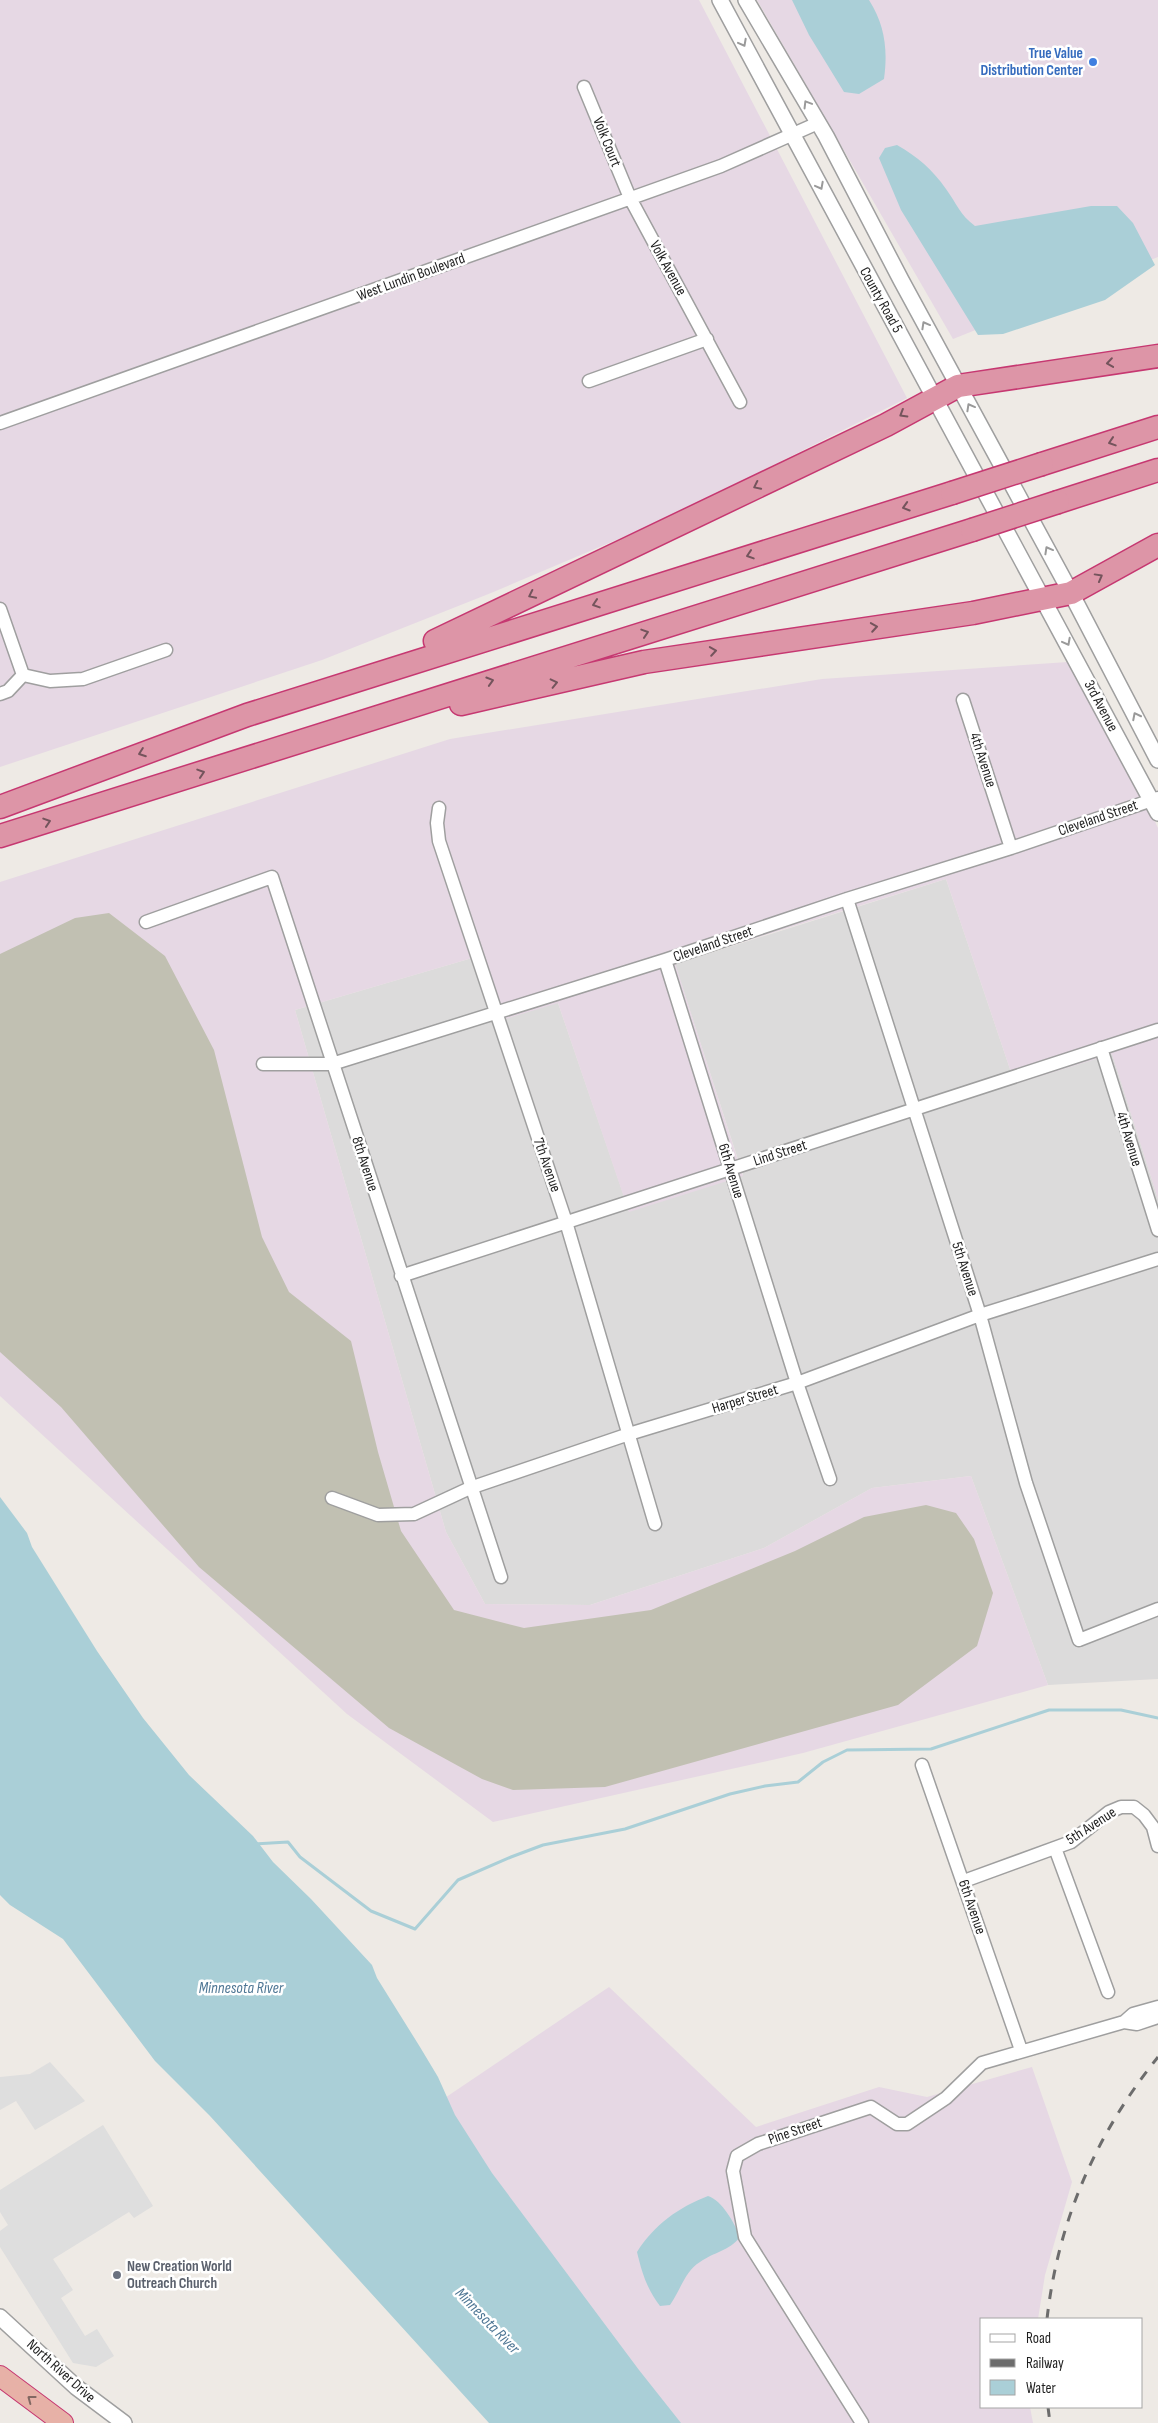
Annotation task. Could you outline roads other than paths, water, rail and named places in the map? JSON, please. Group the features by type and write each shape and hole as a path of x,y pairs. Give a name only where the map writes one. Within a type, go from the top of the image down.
{"highway":[{"path":"0,807 247,715 441,638 886,425 958,386 1158,356"},
{"path":"247,715 1158,427"},
{"path":"0,836 1158,470"},
{"path":"335,730 414,715 644,662 973,612 1072,593 1158,546"},
{"path":"0,2376 63,2423"}],"street":[{"name":"County Road 5","path":"720,0 1043,599"},
{"name":"County Road 5","path":"746,0 818,122 958,386 1072,593"},
{"name":"Volk Court","path":"584,87 630,198"},
{"name":"West Lundin Boulevard","path":"0,423 721,166 793,135 818,122"},
{"name":"Volk Avenue","path":"630,198 740,402"},
{"path":"588,381 707,338"},
{"name":"3rd Avenue","path":"1072,593 1158,760"},
{"name":"3rd Avenue","path":"1043,599 1156,803"},
{"path":"0,609 24,675"},
{"path":"24,675 50,681 83,678 166,650"},
{"path":"0,694 8,691 24,675"},
{"name":"4th Avenue","path":"963,700 1011,848"},
{"name":"Cleveland Street","path":"263,1064 332,1064 664,960 847,899 1156,803"},
{"name":"7th Avenue","path":"439,808 437,823 439,841 566,1222 655,1524"},
{"name":"8th Avenue","path":"146,922 272,877 470,1488 501,1577"},
{"name":"5th Avenue","path":"847,899 980,1315 1026,1484 1079,1640 1158,1609"},
{"name":"6th Avenue","path":"664,960 797,1383 830,1479"},
{"name":"Lind Street","path":"401,1276 1158,1030"},
{"name":"4th Avenue","path":"1101,1048 1158,1230"},
{"name":"Harper Street","path":"332,1498 378,1515 414,1514 470,1488 629,1434 797,1383 980,1315 1158,1258"},
{"name":"6th Avenue","path":"922,1764 1021,2050"},
{"name":"5th Avenue","path":"964,1881 1004,1868 1070,1842 1109,1812 1121,1807 1134,1807 1144,1815 1153,1827 1158,1846"},
{"path":"1055,1848 1108,1992"},
{"name":"Pine Street","path":"1124,2022 1133,2014 1158,2007"},
{"name":"Pine Street","path":"862,2423 745,2236 734,2171 736,2156 758,2144 855,2110 871,2107 896,2124 907,2124 946,2098 982,2063 1021,2050 1124,2022 1137,2024 1158,2017"},
{"name":"North River Drive","path":"0,2317 76,2387 124,2423"}],"water":[{"path":"792,0 869,0 879,19 884,38 886,58 884,79 859,94 844,92 809,35"},
{"path":"897,145 912,154 930,169 962,213 975,226 1091,206 1117,206 1133,223 1155,265 1105,300 1003,334 978,335 901,210 879,158 885,148"},
{"name":"Minnesota River","path":"0,1497 27,1533 32,1547 97,1651 143,1718 189,1775 253,1836 273,1862 311,1899 372,1965 377,1978 438,2077 455,2115 492,2173 639,2370 681,2423 489,2423 210,2116 155,2061 63,1939 10,1905 0,1895"},
{"path":"708,2196 723,2207 740,2237 736,2242 695,2266 690,2271 670,2305 660,2306 646,2281 637,2252 659,2225 677,2211"}],"waterway":[{"path":"254,1844 288,1842 300,1857 371,1911 415,1929 458,1880 511,1857 543,1845 625,1829 730,1794 765,1786 798,1782 823,1762 847,1750 931,1749 1049,1710 1121,1710 1158,1718"}],"railway":[{"path":"1047,2318 1052,2283 1060,2248 1083,2180 1116,2117 1158,2057"},
{"path":"1048,2408 1050,2423"}],"place":[{"name":"True Value Distribution Center","path":"1093,62"},
{"name":"New Creation World Outreach Church","path":"117,2275"}]}
